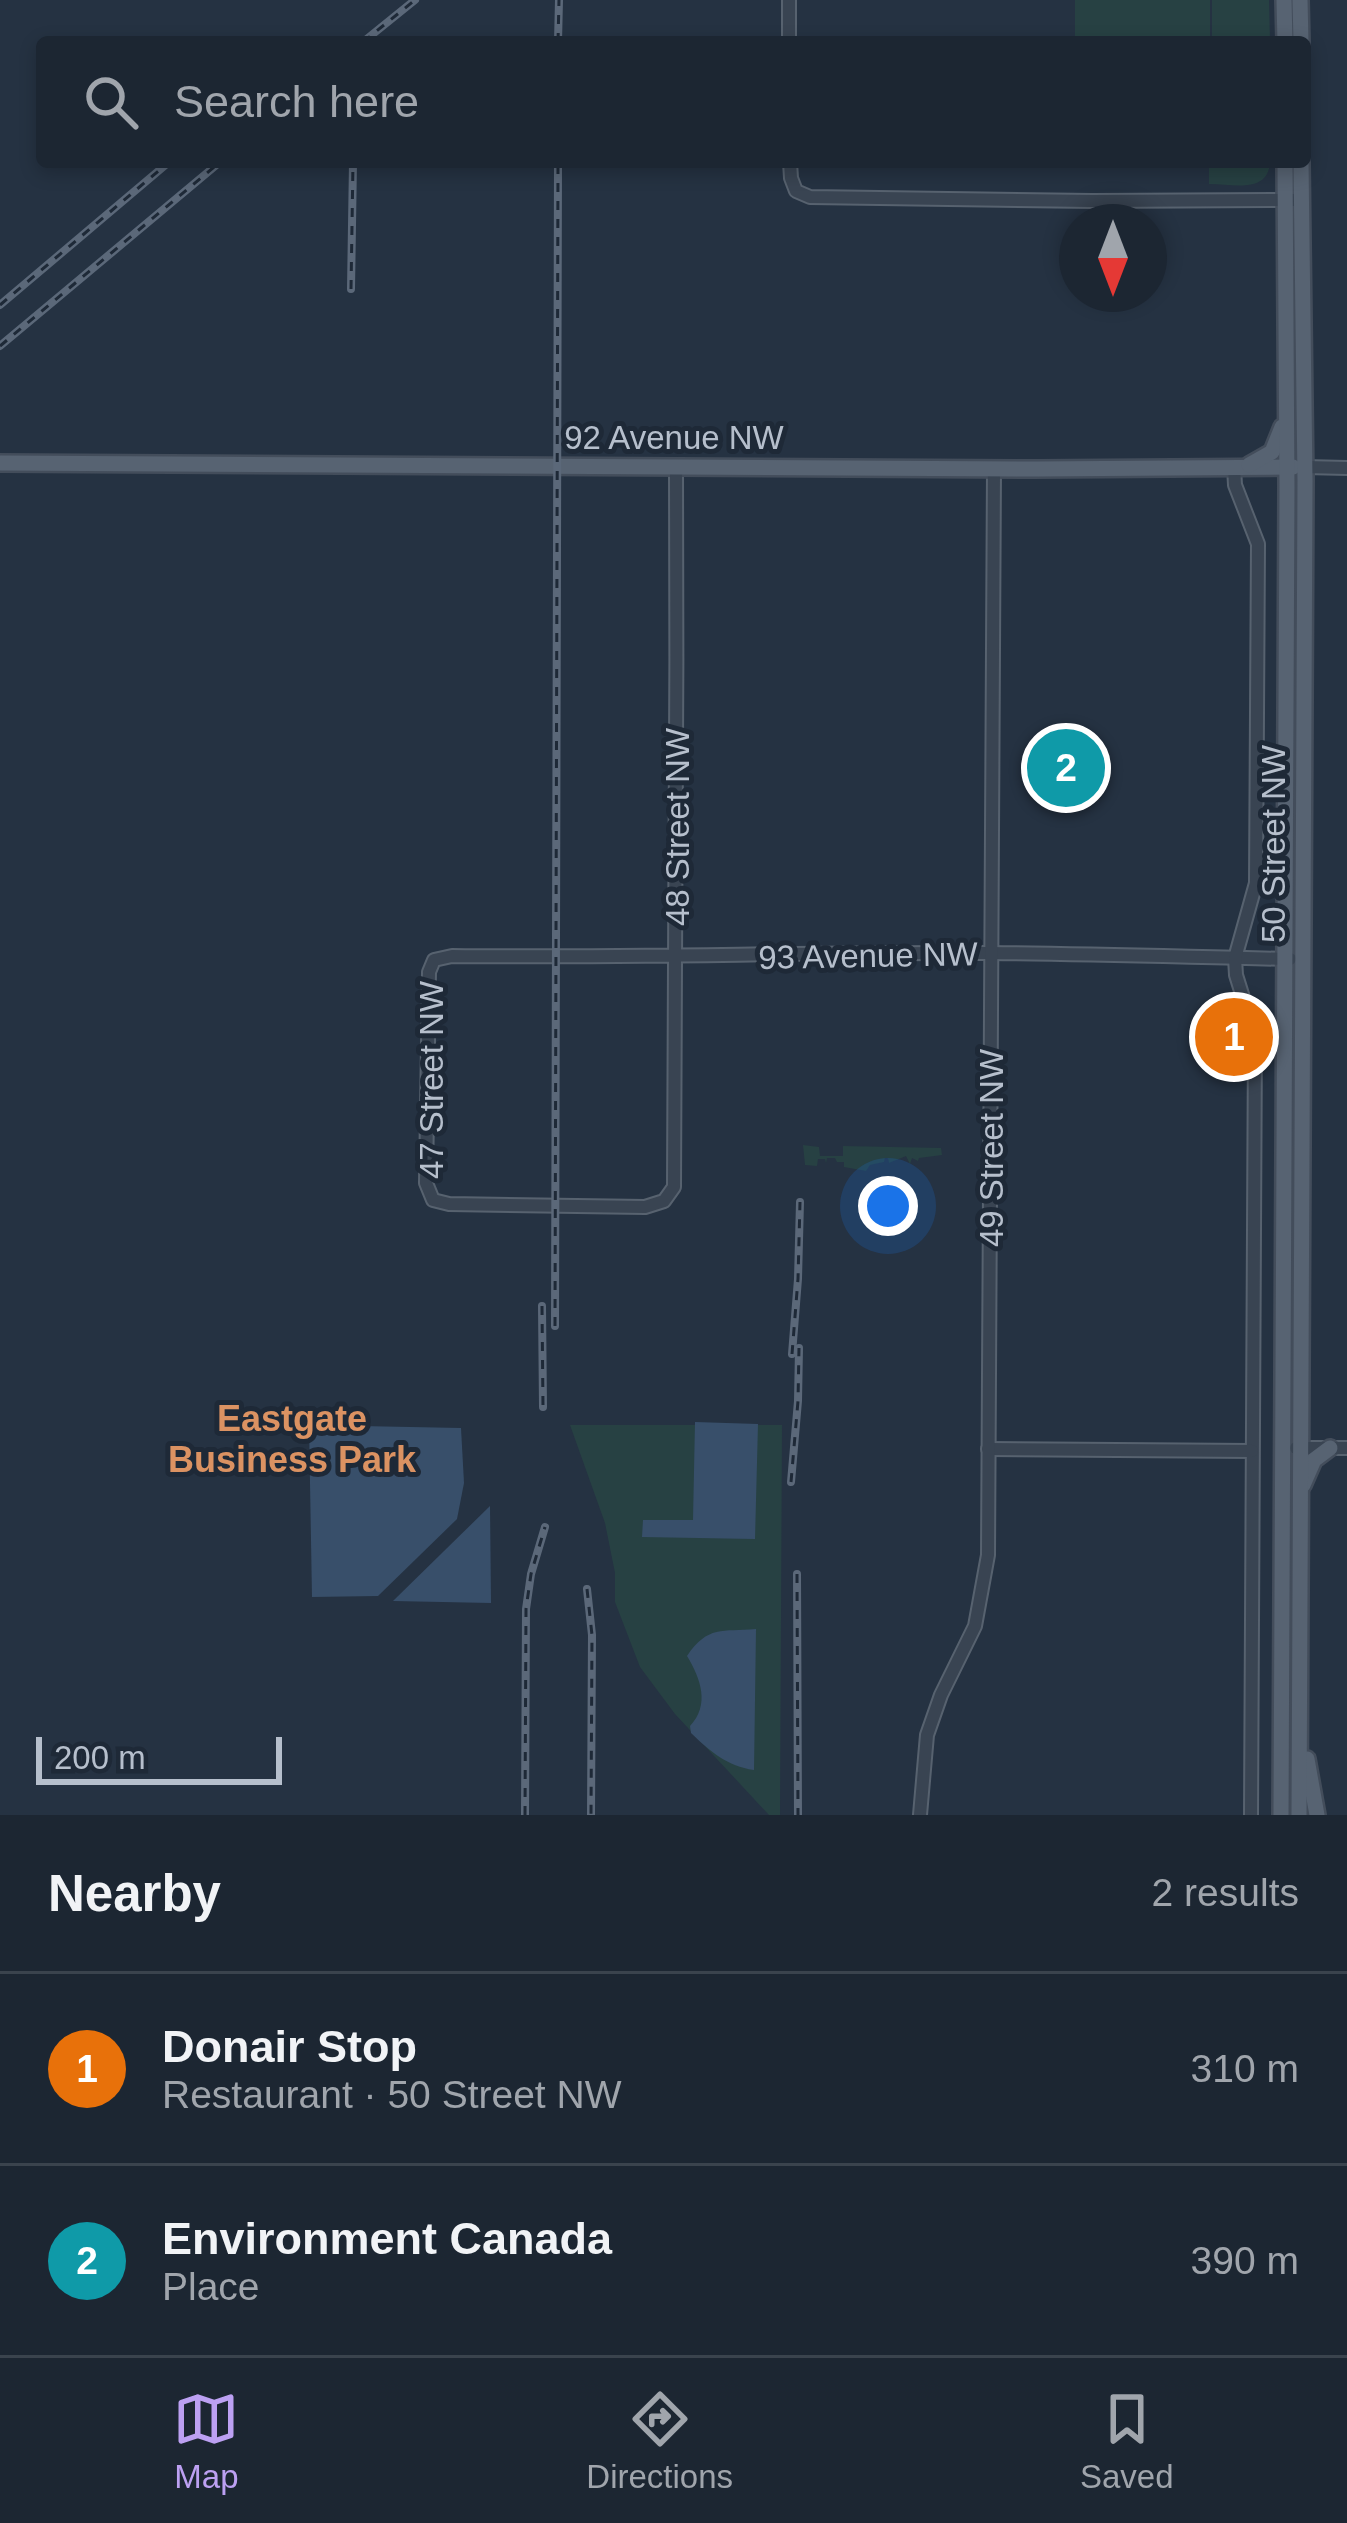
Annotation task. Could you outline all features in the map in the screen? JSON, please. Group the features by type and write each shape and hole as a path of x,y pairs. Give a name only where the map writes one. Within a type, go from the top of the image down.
{"main road":[{"path":"1284,0 1285,36"},
{"path":"1300,0 1300,36"},
{"name":"50 Street NW","path":"1282,1812 1291,1448 1296,467 1293,200 1286,168"},
{"name":"50 Street NW","path":"1296,467 1287,406 1293,200 1300,168"},
{"path":"1239,467 1272,452 1287,406"},
{"name":"92 Avenue NW","path":"0,463 1296,467"},
{"name":"50 Street NW","path":"1291,1448 1300,1494 1299,1815"},
{"path":"1300,1494 1314,1460 1338,1448"},
{"path":"1299,1677 1317,1815"}],"street":[{"path":"789,0 789,36"},
{"path":"790,168 796,190 809,197 1293,200"},
{"name":"48 Street NW","path":"433,1200 645,1207 664,1201 674,1186 676,467"},
{"name":"50 Street NW","path":"1239,467 1235,484 1258,544 1256,883 1234,958 1255,1036 1251,1815"},
{"name":"92 Avenue NW","path":"1296,467 1347,468"},
{"name":"49 Street NW","path":"920,1815 931,1720 975,1626 986,1579 994,469"},
{"name":"93 Avenue NW","path":"434,960 452,956 990,953 1294,959"},
{"name":"47 Street NW","path":"433,1200 426,1183 434,960"},
{"path":"1291,1448 1338,1448"},
{"path":"988,1449 1252,1451"}],"green space":[{"path":"1075,0 1210,0 1210,36 1075,36"},
{"path":"1212,0 1269,0 1270,36 1212,36"},
{"path":"1209,168 1269,168 1256,183 1209,184"},
{"path":"803,1145 819,1147 820,1156 843,1156 843,1146 941,1148 942,1155 912,1158 910,1164 906,1156 889,1163 885,1158 866,1171 844,1167 835,1158 827,1158 826,1163 818,1159 817,1166 805,1165"},
{"path":"570,1425 782,1425 780,1815 769,1815 675,1714 640,1667 615,1602 615,1573 605,1523"}],"water":[{"path":"695,1422 758,1424 755,1539 642,1537 643,1520 693,1520"},
{"path":"309,1425 461,1428 464,1483 457,1519 378,1596 312,1597"},
{"path":"490,1506 491,1603 393,1601"},
{"path":"756,1629 754,1770 720,1757 691,1733 702,1701 687,1656 709,1635"}],"railway":[{"path":"370,36 415,0"},
{"path":"558,36 559,0"},
{"path":"0,305 162,168"},
{"path":"0,346 213,168"},
{"path":"351,289 353,168"},
{"path":"555,1326 558,168"},
{"path":"792,1354 800,1202"},
{"path":"542,1306 543,1407"},
{"path":"791,1482 799,1348"},
{"path":"525,1815 526,1609 545,1527"},
{"path":"797,1574 798,1815"},
{"path":"587,1589 592,1635 591,1815"}],"place":[{"name":"Environment Canada","path":"1066,768"},
{"name":"Donair Stop","path":"1234,1037"}],"district":[{"name":"Eastgate Business Park","path":"292,1438"}]}
